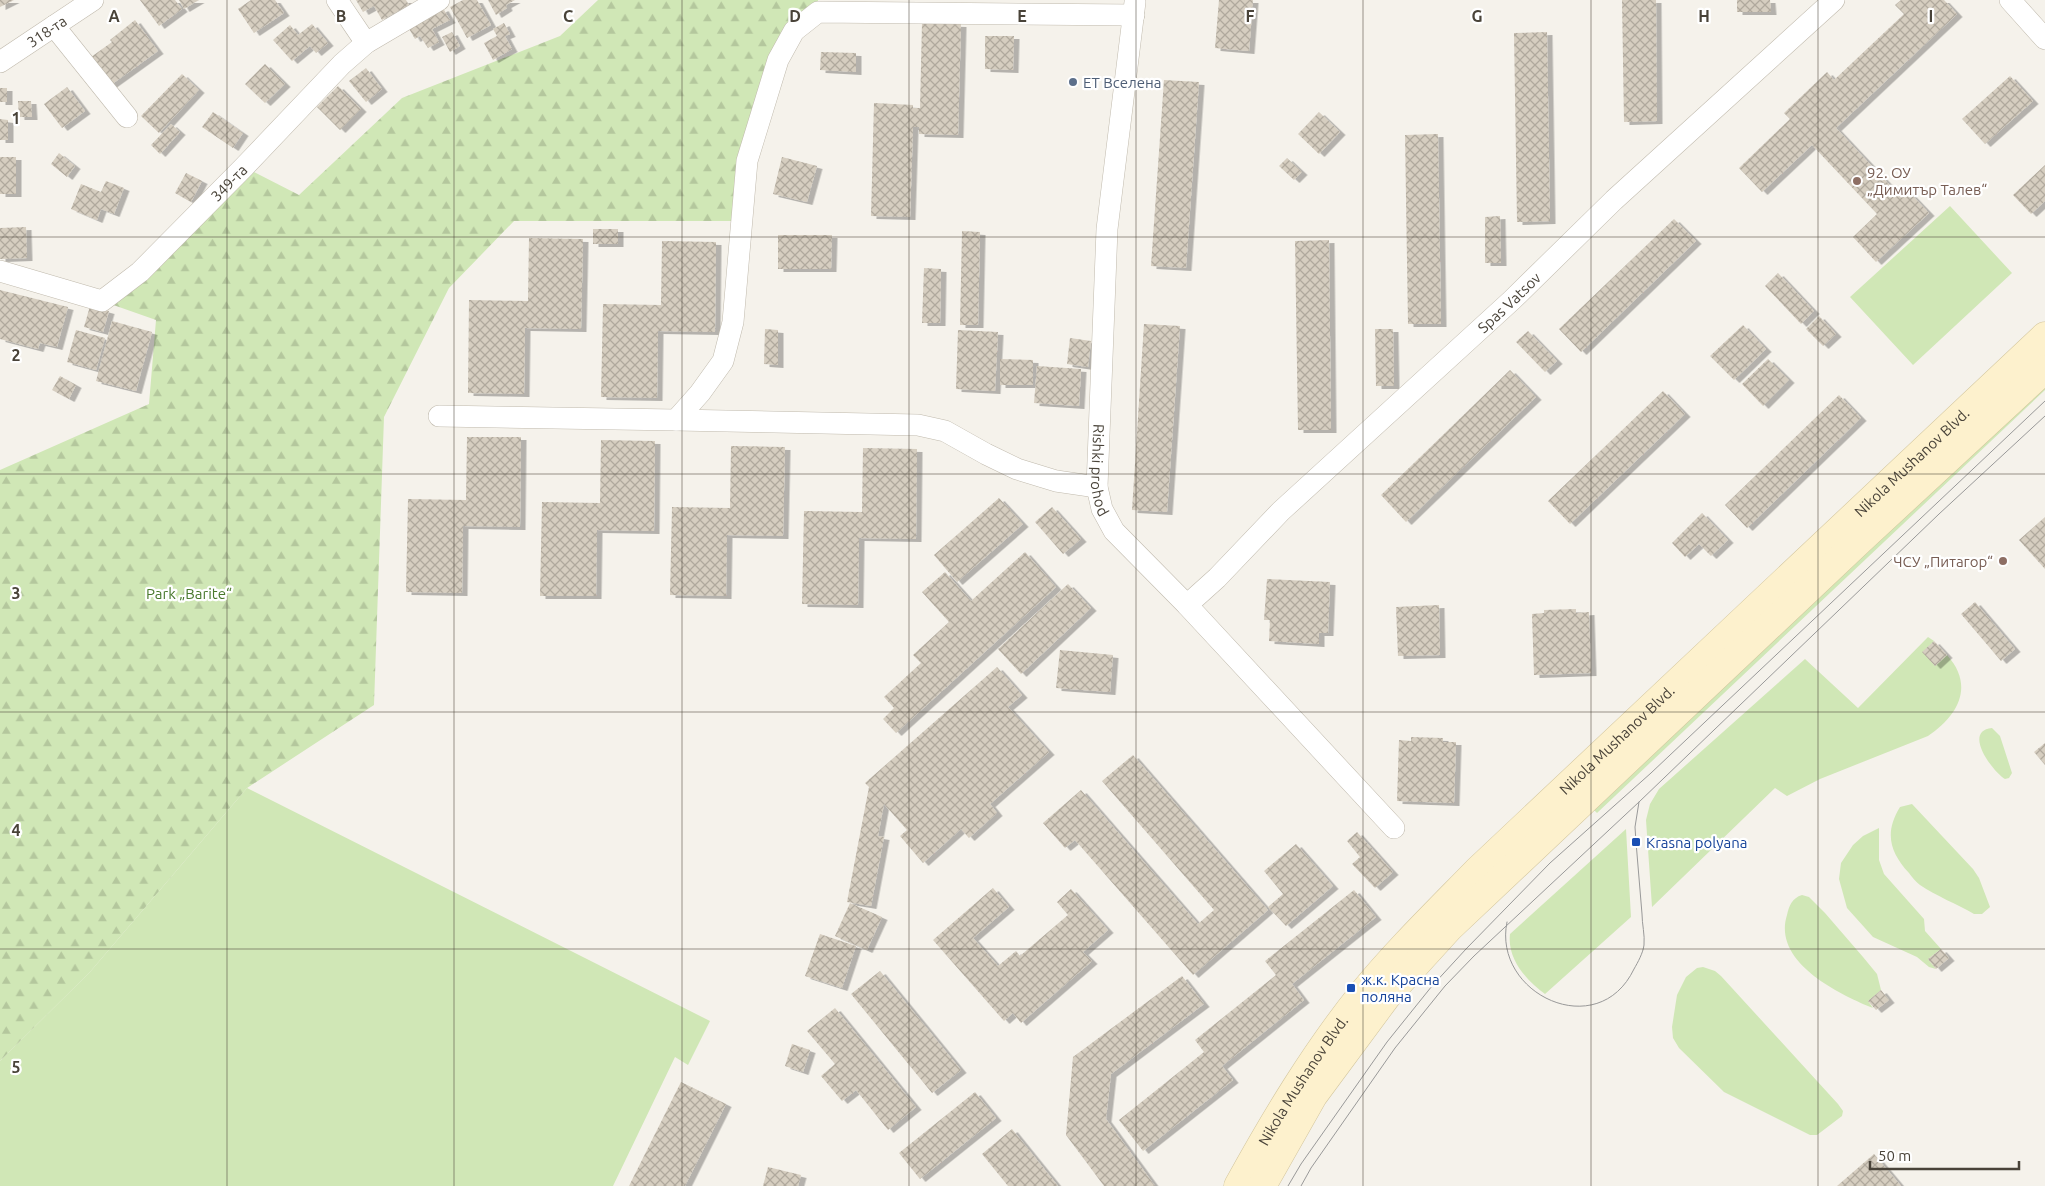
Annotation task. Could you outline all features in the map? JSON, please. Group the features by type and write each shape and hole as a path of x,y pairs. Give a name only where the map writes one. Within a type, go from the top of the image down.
{"main road":[{"name":"Nikola Mushanov Blvd.","path":"1238,1186 1300,1079 1362,994 1433,917 1477,871 2045,336"},
{"name":"Nikola Mushanov Blvd.","path":"1262,1186 1313,1096 1387,996 1449,928 2045,369"}],"street":[{"name":"318-та","path":"0,62 93,0"},
{"path":"337,0 366,43"},
{"name":"349-та","path":"0,271 102,301 140,272 342,64 366,43 439,0"},
{"name":"Spas Vatsov","path":"1187,605 1217,578 1281,511 1498,313 1614,200 1834,0"},
{"path":"2010,0 2045,39"},
{"path":"676,420 700,393 723,360 733,322 747,161 778,60 794,31 818,12 1134,7"},
{"name":"Rishki prohod","path":"1134,7 1107,229 1097,487 1102,509 1114,531 1187,605 1394,828"},
{"path":"54,26 127,117"},
{"path":"439,416 918,425 945,431 1017,469 1056,481 1097,487"}],"green space":[{"name":"Park „Barite“","path":"598,0 818,0 818,12 794,31 741,221 514,221 449,288 384,417 374,705 247,788 90,972 0,1061 0,470 149,404 156,320 102,301 244,167 299,195 402,98 560,36"},
{"path":"1950,206 2012,273 1913,365 1850,297"},
{"path":"2045,375 2045,390 1597,813 1590,806"},
{"path":"1928,637 1934,641 1923,652 1935,666 1947,655 1960,678 1961,689 1955,710 1939,728 1928,736 1820,779 1787,796 1775,788 1652,907 1646,820 1650,804 1659,789 1805,659 1858,708"},
{"path":"1992,728 2000,736 2012,773 2009,778 2005,779 1994,769 1980,744 1980,736 1983,731"},
{"path":"247,788 710,1021 688,1065 675,1057 613,1186 0,1186 0,1061 90,972"},
{"path":"1912,804 1973,869 1979,878 1990,907 1982,914 1974,914 1920,885 1897,857 1891,842 1892,825 1900,807"},
{"path":"1879,828 1879,860 1884,874 1924,919 1925,931 1941,949 1928,959 1936,969 1929,967 1917,957 1873,937 1847,908 1839,879 1841,863 1853,845 1863,836"},
{"path":"1626,829 1631,917 1545,994 1519,968 1512,952 1510,934"},
{"path":"1802,895 1809,897 1825,913 1877,974 1881,990 1868,1001 1873,1008 1827,985 1799,961 1789,947 1785,932 1787,915 1792,903"},
{"path":"1703,967 1715,971 1721,976 1838,1104 1843,1111 1842,1116 1817,1135 1810,1135 1724,1092 1679,1048 1673,1038 1672,1027 1677,995 1686,977 1697,968"}],"building":[{"path":"0,0 14,0 0,7"},
{"path":"140,0 175,0 182,9 159,26"},
{"path":"179,0 199,0 184,9"},
{"path":"251,0 275,0 284,13 254,33 238,9"},
{"path":"356,0 406,0 409,5 382,20 374,6 363,12"},
{"path":"463,0 477,0 491,25 467,38 450,7"},
{"path":"488,0 515,0 506,5 507,8 496,15"},
{"path":"1219,0 1253,0 1249,51 1215,48"},
{"path":"1622,0 1656,0 1657,121 1624,122"},
{"path":"1737,0 1770,0 1771,12 1737,12"},
{"path":"1901,0 1944,0 1957,14 1836,128 1900,196 1907,190 1929,213 1876,262 1853,237 1877,214 1812,145 1762,192 1739,168 1790,119 1784,113 1827,72 1834,80 1904,14 1895,5"},
{"path":"443,8 450,20 432,29 439,42 428,48 420,36 415,39 408,27"},
{"path":"135,20 158,51 108,87 87,60 112,42 110,40"},
{"path":"504,23 510,34 505,36 512,49 493,60 484,43 497,36 493,29"},
{"path":"922,23 961,24 958,135 919,134 919,127 913,127 910,217 871,216 874,103 913,105 913,108 920,108"},
{"path":"312,24 328,43 316,53 310,46 292,61 273,40 290,25 298,35"},
{"path":"452,32 460,46 450,52 442,37"},
{"path":"1547,32 1550,221 1517,222 1514,33"},
{"path":"985,36 1014,36 1013,70 985,69"},
{"path":"821,52 856,53 856,72 820,70"},
{"path":"265,64 285,84 265,103 245,84"},
{"path":"366,68 382,89 366,102 349,81"},
{"path":"182,74 199,90 159,133 141,116"},
{"path":"2010,76 2033,101 1985,144 1962,119"},
{"path":"1164,80 1199,82 1186,268 1151,266"},
{"path":"338,86 361,109 340,130 317,107"},
{"path":"67,87 85,111 62,128 44,104"},
{"path":"0,88 7,88 7,102 0,102"},
{"path":"18,101 31,101 32,117 19,117"},
{"path":"213,112 243,133 233,148 202,127"},
{"path":"1319,112 1340,132 1319,154 1298,134"},
{"path":"0,119 8,120 8,140 0,140"},
{"path":"171,124 180,132 160,154 151,145"},
{"path":"1438,134 1441,324 1408,324 1405,135"},
{"path":"59,153 75,166 67,177 51,164"},
{"path":"0,157 16,157 16,194 0,194"},
{"path":"782,157 817,166 807,202 773,194"},
{"path":"1287,158 1302,172 1294,180 1279,166"},
{"path":"2045,165 2045,201 2031,214 2013,195"},
{"path":"186,173 202,181 191,202 175,193"},
{"path":"106,181 124,188 114,214 101,209 97,220 71,209 81,184 101,192"},
{"path":"1500,216 1501,263 1485,263 1485,217"},
{"path":"1674,219 1696,241 1581,352 1559,329"},
{"path":"26,227 27,258 0,259 0,228"},
{"path":"593,229 618,229 618,244 593,244"},
{"path":"962,231 980,232 978,325 960,325"},
{"path":"778,235 832,235 831,269 778,269"},
{"path":"529,238 583,239 581,329 525,328 524,394 468,393 469,300 528,301"},
{"path":"1329,240 1331,430 1298,430 1295,241"},
{"path":"662,241 716,242 715,332 658,331 657,398 601,397 603,304 661,305"},
{"path":"924,268 941,269 940,323 922,323"},
{"path":"1778,273 1814,311 1801,324 1765,286"},
{"path":"0,290 68,307 57,347 40,343 38,349 0,339"},
{"path":"90,306 109,311 103,332 84,327"},
{"path":"1819,316 1836,334 1823,346 1806,329"},
{"path":"112,321 152,332 136,391 96,381"},
{"path":"1144,324 1180,326 1167,512 1132,510"},
{"path":"1743,325 1766,349 1734,380 1710,356"},
{"path":"765,329 778,330 778,365 764,364"},
{"path":"1375,329 1393,329 1394,386 1376,386"},
{"path":"76,330 105,338 96,370 67,362"},
{"path":"958,330 998,332 995,391 956,389"},
{"path":"1528,331 1557,361 1545,372 1516,342"},
{"path":"1070,338 1091,341 1088,367 1067,364"},
{"path":"1000,359 1033,360 1033,385 1000,385"},
{"path":"1768,359 1789,380 1763,406 1742,384"},
{"path":"1037,366 1081,369 1079,406 1034,403"},
{"path":"1510,370 1536,397 1406,522 1381,495"},
{"path":"60,376 76,385 69,399 52,390"},
{"path":"1663,391 1685,414 1570,524 1548,501"},
{"path":"1839,395 1861,418 1747,528 1725,505"},
{"path":"467,437 521,437 520,527 463,526 462,593 406,592 408,499 466,500"},
{"path":"601,440 655,441 654,531 597,530 596,596 540,596 542,502 600,503"},
{"path":"731,446 785,447 783,536 727,535 726,596 670,595 672,507 730,508"},
{"path":"863,448 917,449 916,539 859,538 858,605 802,604 804,511 862,512"},
{"path":"999,498 1023,524 957,582 934,555"},
{"path":"1052,507 1081,539 1063,554 1035,522"},
{"path":"1702,513 1728,540 1711,556 1699,544 1685,557 1672,543"},
{"path":"2045,517 2045,569 2019,540"},
{"path":"1025,552 1056,587 896,733 883,719 894,708 884,697 921,663 913,655 949,622 922,592 945,572 971,601"},
{"path":"1267,579 1330,582 1328,633 1319,633 1319,644 1269,641 1270,620 1264,620"},
{"path":"1068,584 1091,608 1021,674 998,649"},
{"path":"1975,602 2015,649 2001,661 1961,614"},
{"path":"1439,605 1440,655 1398,656 1396,607"},
{"path":"1576,609 1576,613 1589,612 1591,673 1534,675 1532,614 1544,613 1544,610"},
{"path":"1934,641 1947,655 1935,666 1922,652"},
{"path":"1060,650 1113,655 1110,692 1056,688"},
{"path":"997,667 1022,695 1008,707 1049,752 990,804 997,813 969,838 961,829 923,863 900,836 907,830 884,804 878,836 884,837 871,906 847,902 869,787 865,783"},
{"path":"1411,737 1443,738 1443,742 1456,742 1454,803 1397,801 1399,740 1411,741"},
{"path":"2045,743 2045,765 2034,752"},
{"path":"1133,755 1268,910 1193,975 1075,840 1065,848 1043,823 1081,790 1198,924 1214,910 1102,781"},
{"path":"1357,832 1393,872 1375,888 1352,864 1360,857 1347,841"},
{"path":"1296,844 1333,886 1286,926 1268,907 1283,894 1264,871"},
{"path":"993,888 1009,907 973,938 998,966 1016,951 1020,956 1068,915 1057,902 1071,889 1108,930 1083,952 1092,961 1021,1023 1013,1013 1004,1021 933,940"},
{"path":"1354,890 1376,917 1292,984 1304,1000 1222,1066 1233,1080 1143,1151 1119,1120 1204,1052 1195,1040 1276,975 1265,961"},
{"path":"850,903 882,917 867,950 835,936"},
{"path":"820,934 856,946 842,988 805,976"},
{"path":"1941,949 1949,958 1936,969 1928,959"},
{"path":"880,971 961,1070 932,1093 851,994"},
{"path":"1182,976 1204,1004 1111,1074 1106,1119 1155,1186 1104,1186 1066,1135 1073,1057"},
{"path":"1881,990 1889,1000 1876,1010 1868,1001"},
{"path":"835,1008 916,1107 888,1130 856,1090 842,1101 821,1076 835,1064 807,1031"},
{"path":"792,1044 810,1050 803,1072 785,1066"},
{"path":"681,1082 726,1104 685,1186 629,1186"},
{"path":"975,1092 996,1118 920,1179 899,1153"},
{"path":"1012,1129 1058,1186 1008,1186 982,1154"},
{"path":"1874,1154 1901,1186 1837,1186"},
{"path":"768,1167 801,1175 798,1186 763,1186"}],"tram line":[{"path":"1288,1186 1301,1164 1387,1042 1432,986 1466,949 1550,863 1651,773 2045,401"},
{"path":"1301,1186 1311,1168 1395,1048 1445,986 1474,956 1639,802 1939,514 2045,416"},
{"path":"1507,922 1507,948 1515,970 1531,988 1551,1001 1574,1006 1597,1003 1618,991 1634,969 1644,945 1635,827 1639,802"}],"place":[{"name":"ЕТ Вселена","path":"1073,82"},
{"name":"92. ОУ „Димитър Талев“","path":"1857,181"},
{"name":"ЧСУ „Питагор“","path":"2003,561"},
{"name":"Krasna polyana","path":"1636,842"},
{"name":"ж.к. Красна поляна","path":"1351,988"}]}
